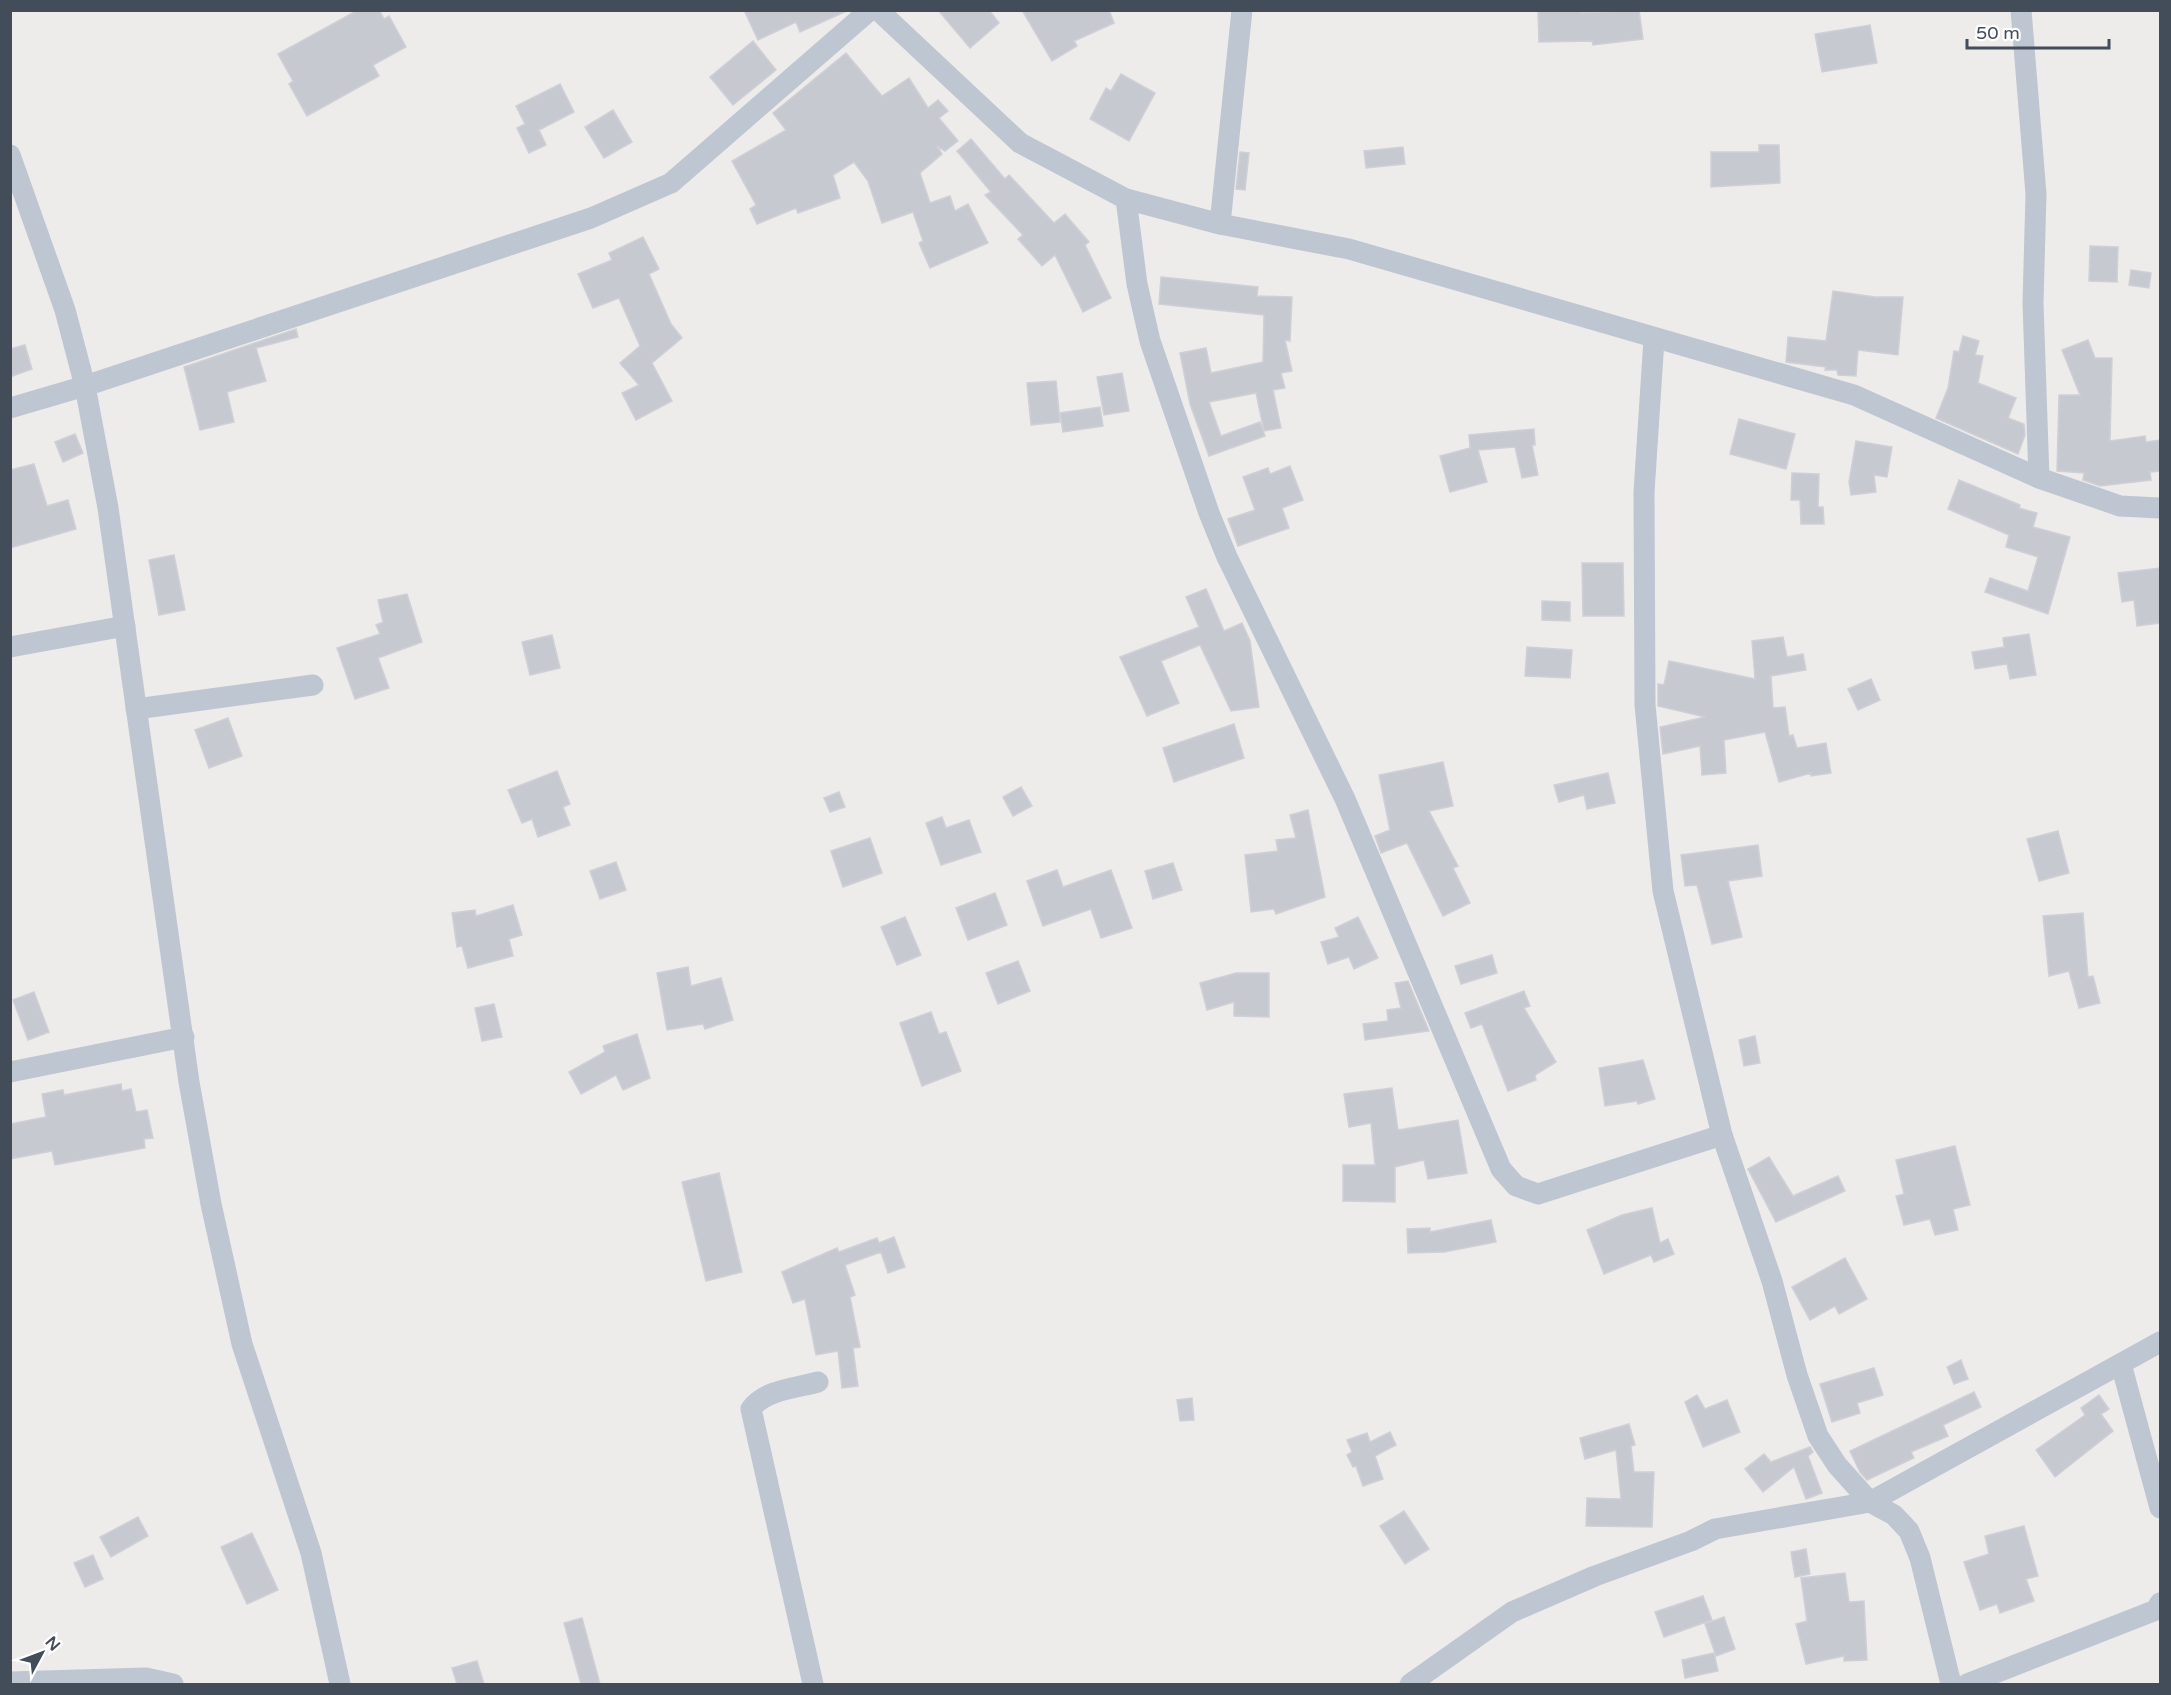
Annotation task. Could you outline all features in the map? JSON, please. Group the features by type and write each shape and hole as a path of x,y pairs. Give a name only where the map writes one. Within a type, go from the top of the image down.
{"street":[{"path":"10,408 85,386 591,218 671,183 870,10"},
{"path":"878,10 1020,143 1126,199 1220,224 1349,249 1854,395 2039,478 2120,506 2160,508"},
{"path":"1220,224 1242,10"},
{"path":"2021,10 2036,194 2033,303 2039,478"},
{"path":"10,155 65,310 85,386 108,508 184,1037 211,1204 242,1344 311,1553 340,1684"},
{"path":"1126,199 1137,284 1150,340 1209,513 1227,557 1345,799 1501,1169 1516,1186 1538,1194 1722,1135"},
{"path":"1654,339 1644,492 1645,705 1663,891 1722,1135 1772,1281 1797,1375 1818,1436 1837,1465 1870,1502 1894,1515 1909,1531 1920,1558 1951,1684"},
{"path":"10,647 125,626"},
{"path":"136,709 313,685"},
{"path":"10,1072 184,1037"},
{"path":"1410,1684 1512,1612 1595,1576 1715,1529 1870,1502 2160,1342"},
{"path":"2121,1364 2160,1508"},
{"path":"813,1684 751,1409 758,1400 769,1395 818,1382"},
{"path":"1967,1684 2156,1610 2160,1604"},
{"path":"10,1682 146,1678 173,1684"}],"building":[{"path":"358,10 379,10 384,19 389,16 406,47 373,65 379,76 307,116 289,84 293,81 278,54"},
{"path":"744,10 849,10 800,32 796,22 758,40"},
{"path":"938,10 989,10 999,23 970,48"},
{"path":"1022,10 1109,10 1114,23 1074,41 1077,46 1052,61"},
{"path":"1538,10 1581,10 1581,13 1639,10 1643,39 1593,45 1592,41 1539,42"},
{"path":"1870,25 1877,63 1822,72 1815,34"},
{"path":"753,41 776,70 733,105 710,77"},
{"path":"846,53 882,96 909,78 928,108 938,100 948,111 939,118 958,141 945,151 937,146 942,154 920,173 930,203 950,196 955,211 968,204 988,243 930,268 919,243 923,241 913,212 882,223 868,181 854,162 833,175 840,198 798,213 796,208 757,224 750,209 756,205 732,161 786,130 773,113"},
{"path":"1121,74 1155,93 1129,141 1090,119 1106,88 1111,91"},
{"path":"560,84 574,112 539,130 546,145 529,153 517,128 525,124 516,106"},
{"path":"613,110 632,142 604,158 585,127"},
{"path":"971,139 1005,179 1009,175 1054,223 1065,214 1089,242 1085,245 1111,298 1083,312 1055,255 1042,266 1018,239 1023,235 985,195 991,192 957,151"},
{"path":"1759,145 1779,145 1780,183 1711,187 1711,152 1759,152"},
{"path":"1403,147 1405,164 1366,168 1364,151"},
{"path":"1240,152 1249,153 1245,190 1236,189"},
{"path":"643,237 659,269 649,274 671,324 682,338 652,363 672,401 636,420 622,393 639,385 620,363 640,346 619,298 593,308 578,274 612,260 609,253"},
{"path":"2090,246 2118,247 2117,282 2089,281"},
{"path":"2131,270 2151,273 2149,288 2129,285"},
{"path":"1161,277 1258,287 1257,296 1292,297 1290,341 1285,340 1292,371 1281,373 1285,388 1273,390 1281,428 1264,431 1256,393 1209,402 1221,436 1260,422 1265,436 1209,456 1190,404 1180,353 1206,348 1211,373 1263,362 1264,315 1159,304"},
{"path":"1833,291 1875,297 1903,297 1898,355 1858,350 1856,376 1838,375 1837,370 1825,370 1826,367 1786,362 1788,337 1826,341"},
{"path":"296,329 298,337 256,348 266,381 227,392 234,422 200,430 184,367"},
{"path":"1963,336 1979,341 1975,355 1983,356 1978,383 2016,398 2008,418 2024,424 2025,435 2018,454 1936,418 1948,388 1954,351 1959,352"},
{"path":"2088,340 2095,358 2112,358 2110,441 2145,436 2146,442 2160,440 2160,471 2150,472 2151,480 2100,486 2083,480 2084,473 2057,471 2059,395 2080,395 2062,350"},
{"path":"25,345 32,369 10,377 10,349"},
{"path":"1122,373 1129,411 1104,415 1097,377"},
{"path":"1056,381 1060,422 1031,425 1027,383"},
{"path":"1100,407 1103,426 1063,432 1060,413"},
{"path":"1739,419 1795,434 1786,469 1730,454"},
{"path":"1534,429 1535,445 1532,445 1538,475 1522,478 1515,447 1478,450 1487,482 1450,492 1440,456 1470,448 1469,435"},
{"path":"75,434 83,453 63,462 55,442"},
{"path":"1856,441 1892,447 1887,477 1874,475 1876,492 1851,495 1849,482"},
{"path":"34,464 47,506 68,500 76,529 10,548 10,470"},
{"path":"1290,466 1303,500 1282,508 1289,528 1238,546 1228,519 1255,510 1243,477 1268,468 1270,474"},
{"path":"1792,473 1819,474 1818,507 1823,507 1824,524 1801,524 1800,500 1791,500"},
{"path":"1959,480 2020,505 2019,508 2037,513 2033,527 2070,537 2048,614 1985,592 1990,578 2028,591 2038,557 2006,547 2009,535 1948,509"},
{"path":"174,555 185,610 159,615 149,560"},
{"path":"1582,563 1623,563 1624,616 1583,616"},
{"path":"2160,568 2160,623 2137,626 2134,600 2122,602 2118,573"},
{"path":"1206,589 1224,631 1242,623 1250,641 1259,707 1231,711 1200,645 1161,661 1179,703 1147,716 1120,657 1199,627 1186,597"},
{"path":"407,594 422,642 378,658 389,688 355,699 337,648 380,634 376,625 383,622 378,600"},
{"path":"1542,601 1570,602 1570,621 1542,620"},
{"path":"2029,634 2036,675 2010,679 2007,664 1975,669 1972,652 2004,647 2003,638"},
{"path":"552,635 560,668 530,675 522,642"},
{"path":"1783,637 1787,657 1803,654 1806,670 1771,676 1773,708 1785,707 1789,736 1793,735 1797,748 1826,743 1831,773 1811,776 1811,773 1779,782 1765,732 1724,740 1726,773 1702,775 1700,746 1663,754 1660,727 1705,717 1658,706 1658,684 1664,685 1669,661 1755,679 1752,641"},
{"path":"1527,647 1572,650 1570,678 1525,676"},
{"path":"1871,679 1880,700 1858,710 1848,689"},
{"path":"228,718 242,756 209,768 195,730"},
{"path":"1234,724 1244,758 1174,782 1163,748"},
{"path":"1443,762 1453,806 1429,811 1458,866 1453,868 1470,903 1443,916 1407,843 1381,853 1375,836 1390,830 1379,775"},
{"path":"557,771 570,804 563,807 570,825 538,837 532,819 522,823 508,790"},
{"path":"1608,773 1615,803 1587,809 1584,795 1559,802 1554,785"},
{"path":"1021,787 1032,806 1013,816 1003,797"},
{"path":"839,792 845,807 830,812 824,798"},
{"path":"1308,810 1325,897 1276,914 1274,909 1251,912 1245,855 1278,851 1276,840 1296,838 1290,815"},
{"path":"942,817 946,828 969,820 981,852 941,865 926,823"},
{"path":"2058,831 2069,873 2039,881 2027,839"},
{"path":"870,838 882,873 843,887 831,851"},
{"path":"1758,845 1762,876 1728,881 1742,937 1712,944 1697,885 1685,886 1681,855"},
{"path":"616,862 626,890 600,899 590,871"},
{"path":"1173,863 1182,890 1153,899 1145,871"},
{"path":"1057,870 1063,887 1111,870 1132,928 1101,938 1091,909 1043,926 1027,881"},
{"path":"995,893 1007,925 968,940 956,908"},
{"path":"513,905 522,935 509,939 513,956 468,968 462,946 457,947 452,913 475,910 476,916"},
{"path":"2083,913 2088,977 2093,976 2100,1003 2079,1008 2069,971 2049,976 2043,916"},
{"path":"905,917 921,955 897,965 881,927"},
{"path":"1358,917 1378,958 1354,969 1349,957 1328,964 1321,942 1339,937 1335,928"},
{"path":"1492,955 1497,973 1461,984 1455,966"},
{"path":"1018,961 1030,991 998,1004 986,973"},
{"path":"688,967 691,986 721,978 733,1020 705,1029 703,1024 667,1030 657,973"},
{"path":"1236,973 1269,973 1269,1017 1234,1016 1234,1002 1207,1010 1200,983"},
{"path":"1408,981 1429,1031 1365,1040 1363,1024 1388,1021 1387,1010 1401,1008 1395,983"},
{"path":"1524,991 1530,1006 1524,1008 1556,1062 1535,1075 1536,1080 1508,1091 1482,1024 1471,1028 1465,1013"},
{"path":"34,992 49,1032 28,1040 13,1000"},
{"path":"494,1004 502,1037 482,1041 475,1008"},
{"path":"931,1012 939,1034 946,1032 961,1071 922,1086 900,1023"},
{"path":"637,1034 650,1078 623,1090 616,1075 581,1094 569,1072 605,1052 603,1046"},
{"path":"1755,1036 1760,1063 1744,1066 1739,1040"},
{"path":"1643,1060 1655,1099 1638,1104 1637,1101 1605,1106 1599,1068"},
{"path":"121,1084 122,1091 131,1089 136,1112 147,1110 153,1138 144,1139 145,1148 55,1165 52,1151 10,1159 10,1124 46,1117 42,1094 63,1090 64,1095"},
{"path":"1392,1088 1398,1130 1458,1120 1467,1173 1428,1179 1424,1160 1395,1167 1395,1202 1343,1201 1343,1165 1375,1165 1371,1123 1349,1127 1344,1094"},
{"path":"1955,1146 1970,1205 1953,1209 1958,1230 1935,1235 1930,1219 1904,1225 1896,1196 1904,1194 1896,1160"},
{"path":"1769,1157 1793,1196 1838,1176 1845,1191 1776,1222 1748,1169"},
{"path":"719,1173 742,1272 706,1281 682,1182"},
{"path":"1652,1208 1660,1243 1668,1239 1674,1254 1654,1262 1651,1255 1604,1274 1587,1230 1622,1215"},
{"path":"1491,1220 1496,1242 1444,1252 1408,1253 1407,1229 1430,1228 1430,1232"},
{"path":"894,1237 905,1267 888,1273 881,1252 845,1265 855,1295 850,1297 860,1347 853,1348 858,1386 842,1388 838,1351 816,1355 805,1299 793,1303 782,1272 837,1248 839,1252 877,1238 879,1243"},
{"path":"1845,1258 1867,1299 1839,1314 1835,1306 1810,1320 1792,1287"},
{"path":"1961,1360 1968,1379 1954,1384 1947,1367"},
{"path":"1874,1368 1883,1395 1857,1403 1860,1413 1832,1422 1820,1384"},
{"path":"1974,1392 1981,1407 1943,1425 1948,1436 1911,1452 1914,1458 1867,1480 1860,1472 1850,1451"},
{"path":"1697,1395 1705,1409 1727,1400 1740,1432 1703,1447 1685,1402"},
{"path":"2099,1395 2109,1409 2101,1414 2113,1431 2055,1477 2036,1450 2085,1415 2081,1408"},
{"path":"1192,1398 1194,1420 1180,1421 1177,1400"},
{"path":"1629,1424 1635,1445 1631,1446 1634,1472 1654,1472 1652,1527 1586,1526 1587,1498 1621,1499 1616,1450 1585,1459 1580,1438"},
{"path":"1390,1432 1396,1445 1375,1456 1383,1479 1363,1486 1356,1466 1353,1467 1347,1455 1352,1452 1347,1440 1367,1433 1370,1442"},
{"path":"1810,1447 1813,1452 1808,1456 1822,1493 1806,1499 1794,1467 1763,1492 1745,1469 1764,1454 1771,1462"},
{"path":"1404,1511 1429,1549 1405,1564 1380,1526"},
{"path":"138,1517 148,1536 111,1557 100,1537"},
{"path":"2024,1526 2038,1576 2026,1579 2034,1601 2000,1613 1997,1604 1980,1610 1964,1562 1989,1554 1985,1536"},
{"path":"252,1533 278,1590 247,1604 221,1547"},
{"path":"1806,1549 1810,1574 1795,1577 1791,1552"},
{"path":"93,1555 103,1579 85,1587 74,1563"},
{"path":"1845,1573 1849,1602 1864,1601 1867,1660 1844,1661 1844,1656 1806,1664 1796,1624 1807,1621 1801,1578"},
{"path":"1703,1596 1712,1620 1664,1637 1655,1612"},
{"path":"1724,1617 1735,1649 1716,1656 1705,1624"},
{"path":"582,1618 600,1684 581,1684 564,1623"},
{"path":"1714,1653 1718,1671 1685,1678 1682,1660"},
{"path":"477,1661 484,1684 457,1684 452,1668"}]}
